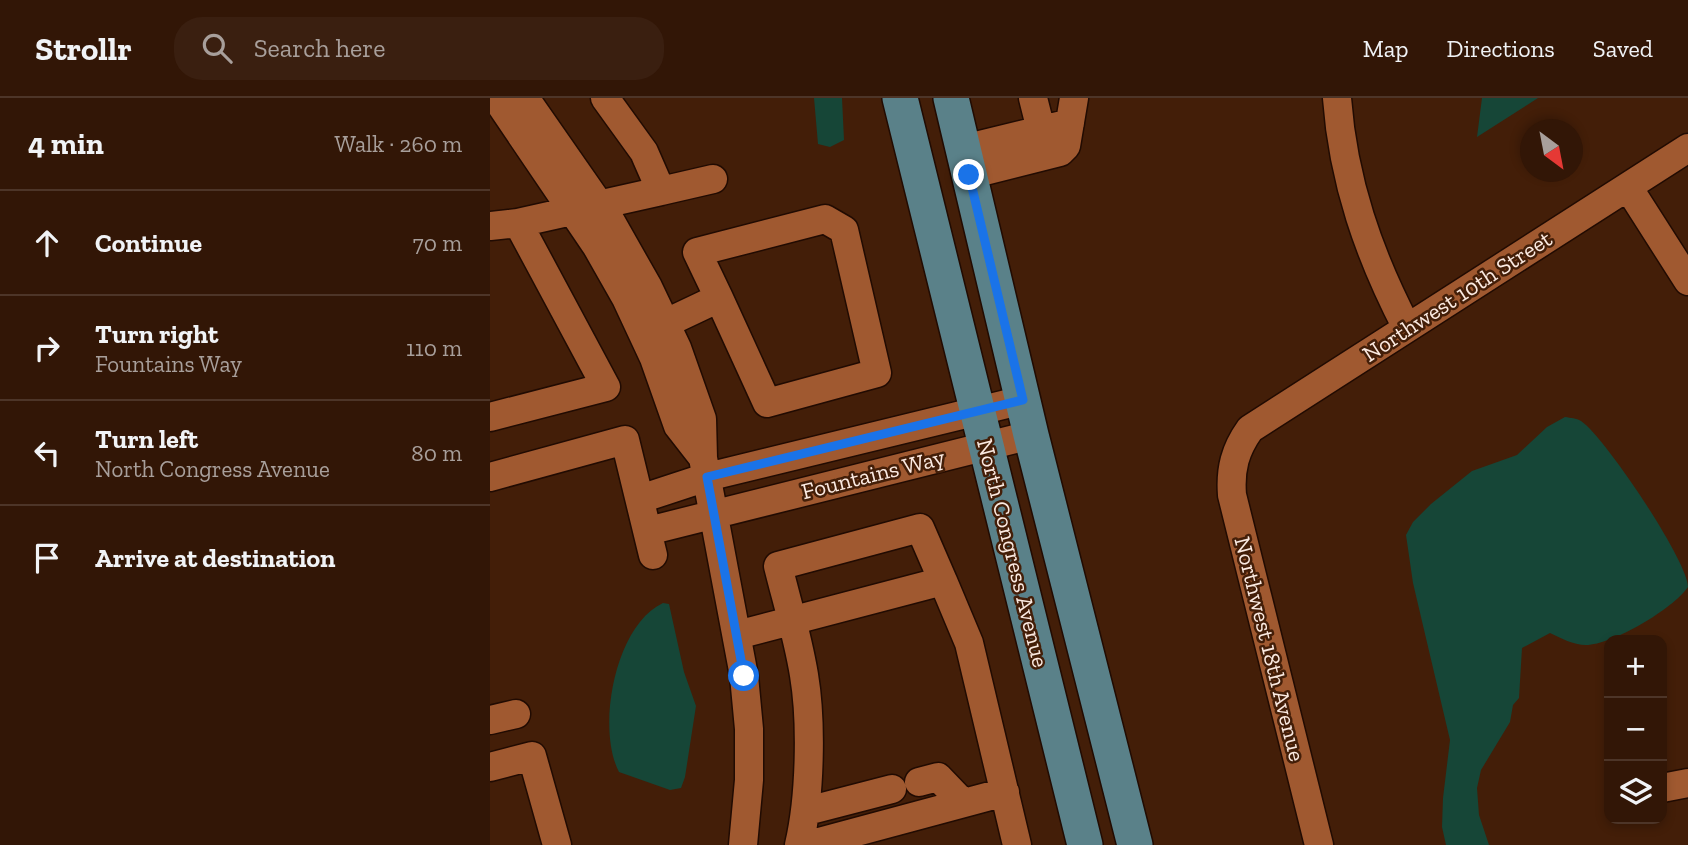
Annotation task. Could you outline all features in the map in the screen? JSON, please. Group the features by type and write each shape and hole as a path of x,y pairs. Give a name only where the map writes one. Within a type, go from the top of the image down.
{"main road":[{"name":"North Congress Avenue","path":"900,98 1085,845"},
{"name":"North Congress Avenue","path":"951,98 1031,435 1135,845"}],"street":[{"path":"496,98 648,287 654,329 702,419 705,467 737,635 749,729 749,780 743,845 757,845"},
{"path":"525,98 585,206"},
{"path":"1032,98 1041,131"},
{"path":"1337,98 1348,176 1362,229 1382,280 1407,328"},
{"path":"613,102 644,152 661,191"},
{"path":"966,162 1060,152 1066,146 1072,110"},
{"path":"966,162 1041,131 1072,110"},
{"name":"Northwest 10th Street","path":"1236,453 1250,429 1688,148"},
{"path":"490,226 518,223 713,179"},
{"path":"1628,187 1688,281"},
{"path":"825,219 844,230 877,373 767,403 719,298 697,252 825,219"},
{"path":"490,417 606,387 518,223"},
{"path":"654,329 719,298"},
{"name":"Fountains Way","path":"1023,400 705,467 640,499 650,543 714,513 1031,435"},
{"path":"490,477 625,440 640,499"},
{"name":"Northwest 18th Avenue","path":"1236,453 1232,467 1232,495 1319,845"},
{"path":"799,845 807,811 805,677 778,566 920,528 969,643 1017,845"},
{"path":"737,635 943,581"},
{"path":"490,767 532,755 556,845"},
{"path":"807,811 938,777 963,803"},
{"path":"1667,787 1688,783"},
{"path":"808,845 1005,792"}],"shaded area":[{"path":"814,98 842,98 844,140 830,147 818,144"},
{"path":"1482,98 1538,98 1477,137"},
{"path":"1565,417 1579,420 1592,431 1625,473 1660,527 1675,552 1688,587 1656,615 1620,635 1604,635 1604,641 1581,645 1550,633 1522,648 1519,698 1513,705 1510,722 1481,770 1477,788 1479,815 1489,845 1446,845 1442,827 1443,798 1450,740 1413,583 1406,535 1413,522 1431,504 1472,471 1517,455 1547,427"},
{"path":"663,603 669,604 684,672 696,706 685,777 681,788 670,790 619,772 612,753 609,730 614,679 622,655 633,632 646,615"}],"route":[{"path":"744,676 707,477 1023,400 969,175"}]}
